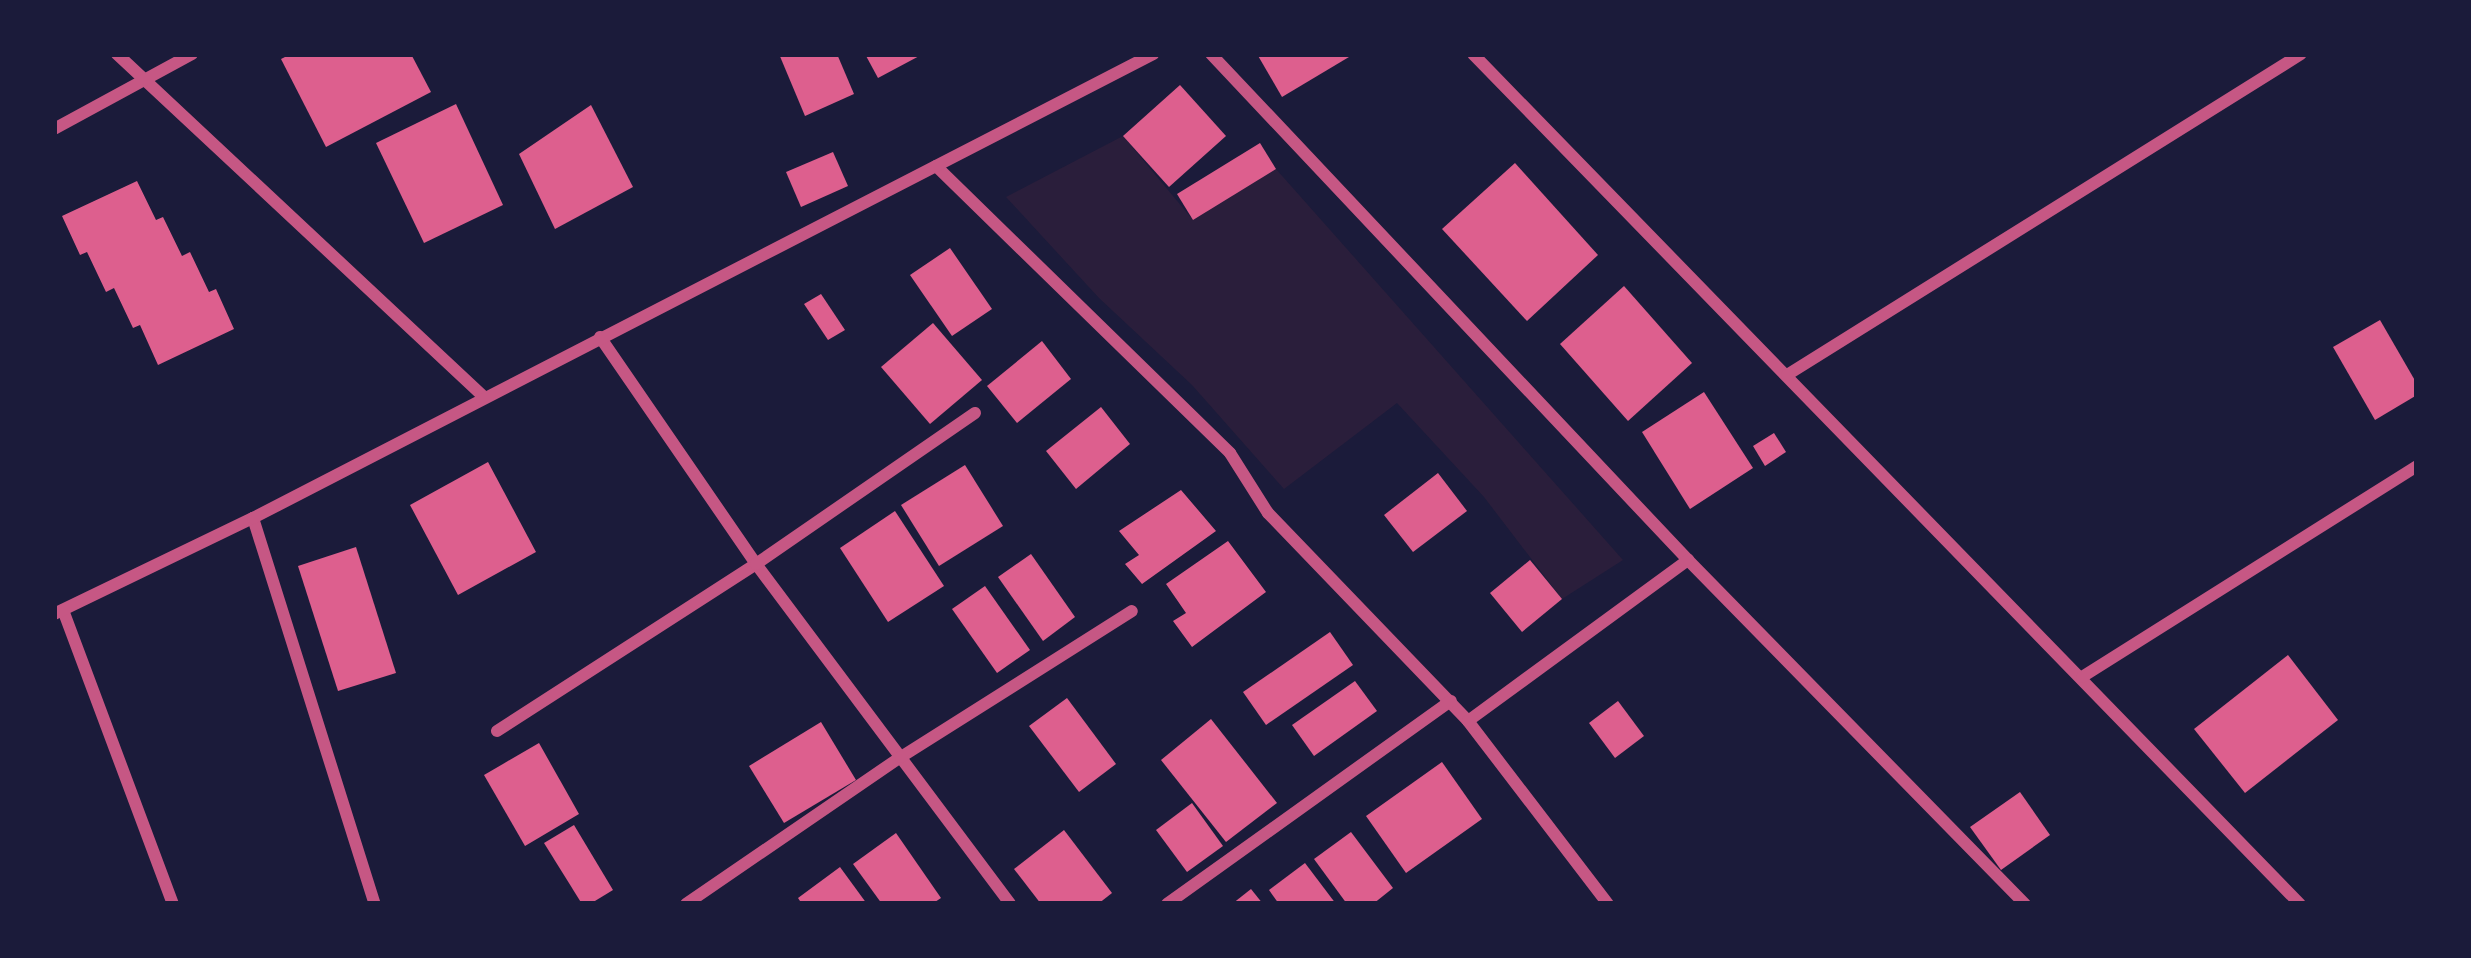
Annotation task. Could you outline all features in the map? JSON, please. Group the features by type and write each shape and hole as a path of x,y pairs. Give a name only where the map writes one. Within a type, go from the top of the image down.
{"street":[{"path":"117,54 483,396"},
{"path":"54,129 191,54"},
{"path":"172,904 58,612 253,518 1153,54"},
{"path":"1211,54 1688,560 2026,904"},
{"path":"1473,54 2300,904"},
{"path":"1787,375 2301,54"},
{"path":"936,166 1230,453 1268,513 1468,721 1608,904"},
{"path":"600,337 756,564 1010,904"},
{"path":"497,731 756,564 975,412"},
{"path":"2082,677 2417,466"},
{"path":"253,518 375,904"},
{"path":"1468,721 1688,560"},
{"path":"686,904 901,757 1132,611"},
{"path":"1167,904 1451,701"}],"shaded area":[{"path":"1123,136 1193,220 1276,169 1623,560 1562,599 1484,497 1397,403 1284,489 1192,385 1099,298 1006,197"}],"building":[{"path":"291,54 411,54 431,92 326,147 281,59"},
{"path":"779,54 837,54 854,94 805,116"},
{"path":"865,54 923,54 878,78"},
{"path":"1257,54 1354,54 1282,97"},
{"path":"1180,85 1226,136 1169,187 1123,136"},
{"path":"456,104 503,205 424,243 376,143"},
{"path":"591,105 633,187 555,229 519,154"},
{"path":"1260,143 1276,169 1193,220 1177,194"},
{"path":"833,152 848,186 801,207 786,172"},
{"path":"1515,163 1598,255 1527,321 1442,229"},
{"path":"137,181 156,220 163,217 182,256 190,252 209,292 216,289 234,329 158,365 140,325 133,328 114,288 106,292 87,252 80,255 62,216"},
{"path":"950,248 992,309 952,336 910,275"},
{"path":"1624,286 1692,363 1628,421 1560,344"},
{"path":"821,294 845,330 828,340 804,304"},
{"path":"2380,320 2417,384 2417,395 2375,420 2333,347"},
{"path":"933,323 982,380 930,424 881,367"},
{"path":"1042,341 1071,379 1017,423 987,386"},
{"path":"1704,392 1753,468 1690,509 1642,432"},
{"path":"1101,407 1130,444 1076,489 1046,451"},
{"path":"1774,433 1786,452 1765,466 1753,446"},
{"path":"488,462 536,552 458,595 410,505"},
{"path":"965,465 1003,526 939,566 901,505"},
{"path":"1438,473 1467,511 1413,552 1384,515"},
{"path":"1181,490 1216,531 1142,584 1125,564 1139,555 1119,531"},
{"path":"895,511 944,586 888,622 840,548"},
{"path":"1228,541 1266,592 1192,647 1173,621 1186,613 1166,584"},
{"path":"356,547 396,673 338,691 298,566"},
{"path":"1031,554 1075,617 1043,641 998,577"},
{"path":"1530,560 1562,599 1522,632 1490,593"},
{"path":"985,586 1030,650 997,673 952,609"},
{"path":"1330,632 1353,665 1266,725 1243,692"},
{"path":"2288,655 2338,720 2245,793 2194,729"},
{"path":"1355,681 1377,711 1314,756 1292,725"},
{"path":"1067,698 1116,764 1079,792 1029,726"},
{"path":"1618,701 1644,736 1615,758 1589,723"},
{"path":"1211,719 1277,803 1226,842 1161,760"},
{"path":"821,722 856,780 784,823 749,766"},
{"path":"539,743 579,814 525,846 484,775"},
{"path":"1442,762 1482,819 1406,873 1366,816"},
{"path":"2020,792 2050,835 2001,870 1970,827"},
{"path":"1192,803 1223,846 1187,872 1156,830"},
{"path":"574,825 613,890 590,904 582,904 544,843"},
{"path":"1064,830 1112,893 1098,904 1041,904 1014,869"},
{"path":"1351,832 1393,888 1373,904 1347,904 1314,859"},
{"path":"896,833 941,898 932,904 882,904 853,864"},
{"path":"1305,863 1336,904 1279,904 1269,890"},
{"path":"840,867 867,904 802,904 798,898"},
{"path":"1251,889 1263,904 1232,904"}]}
